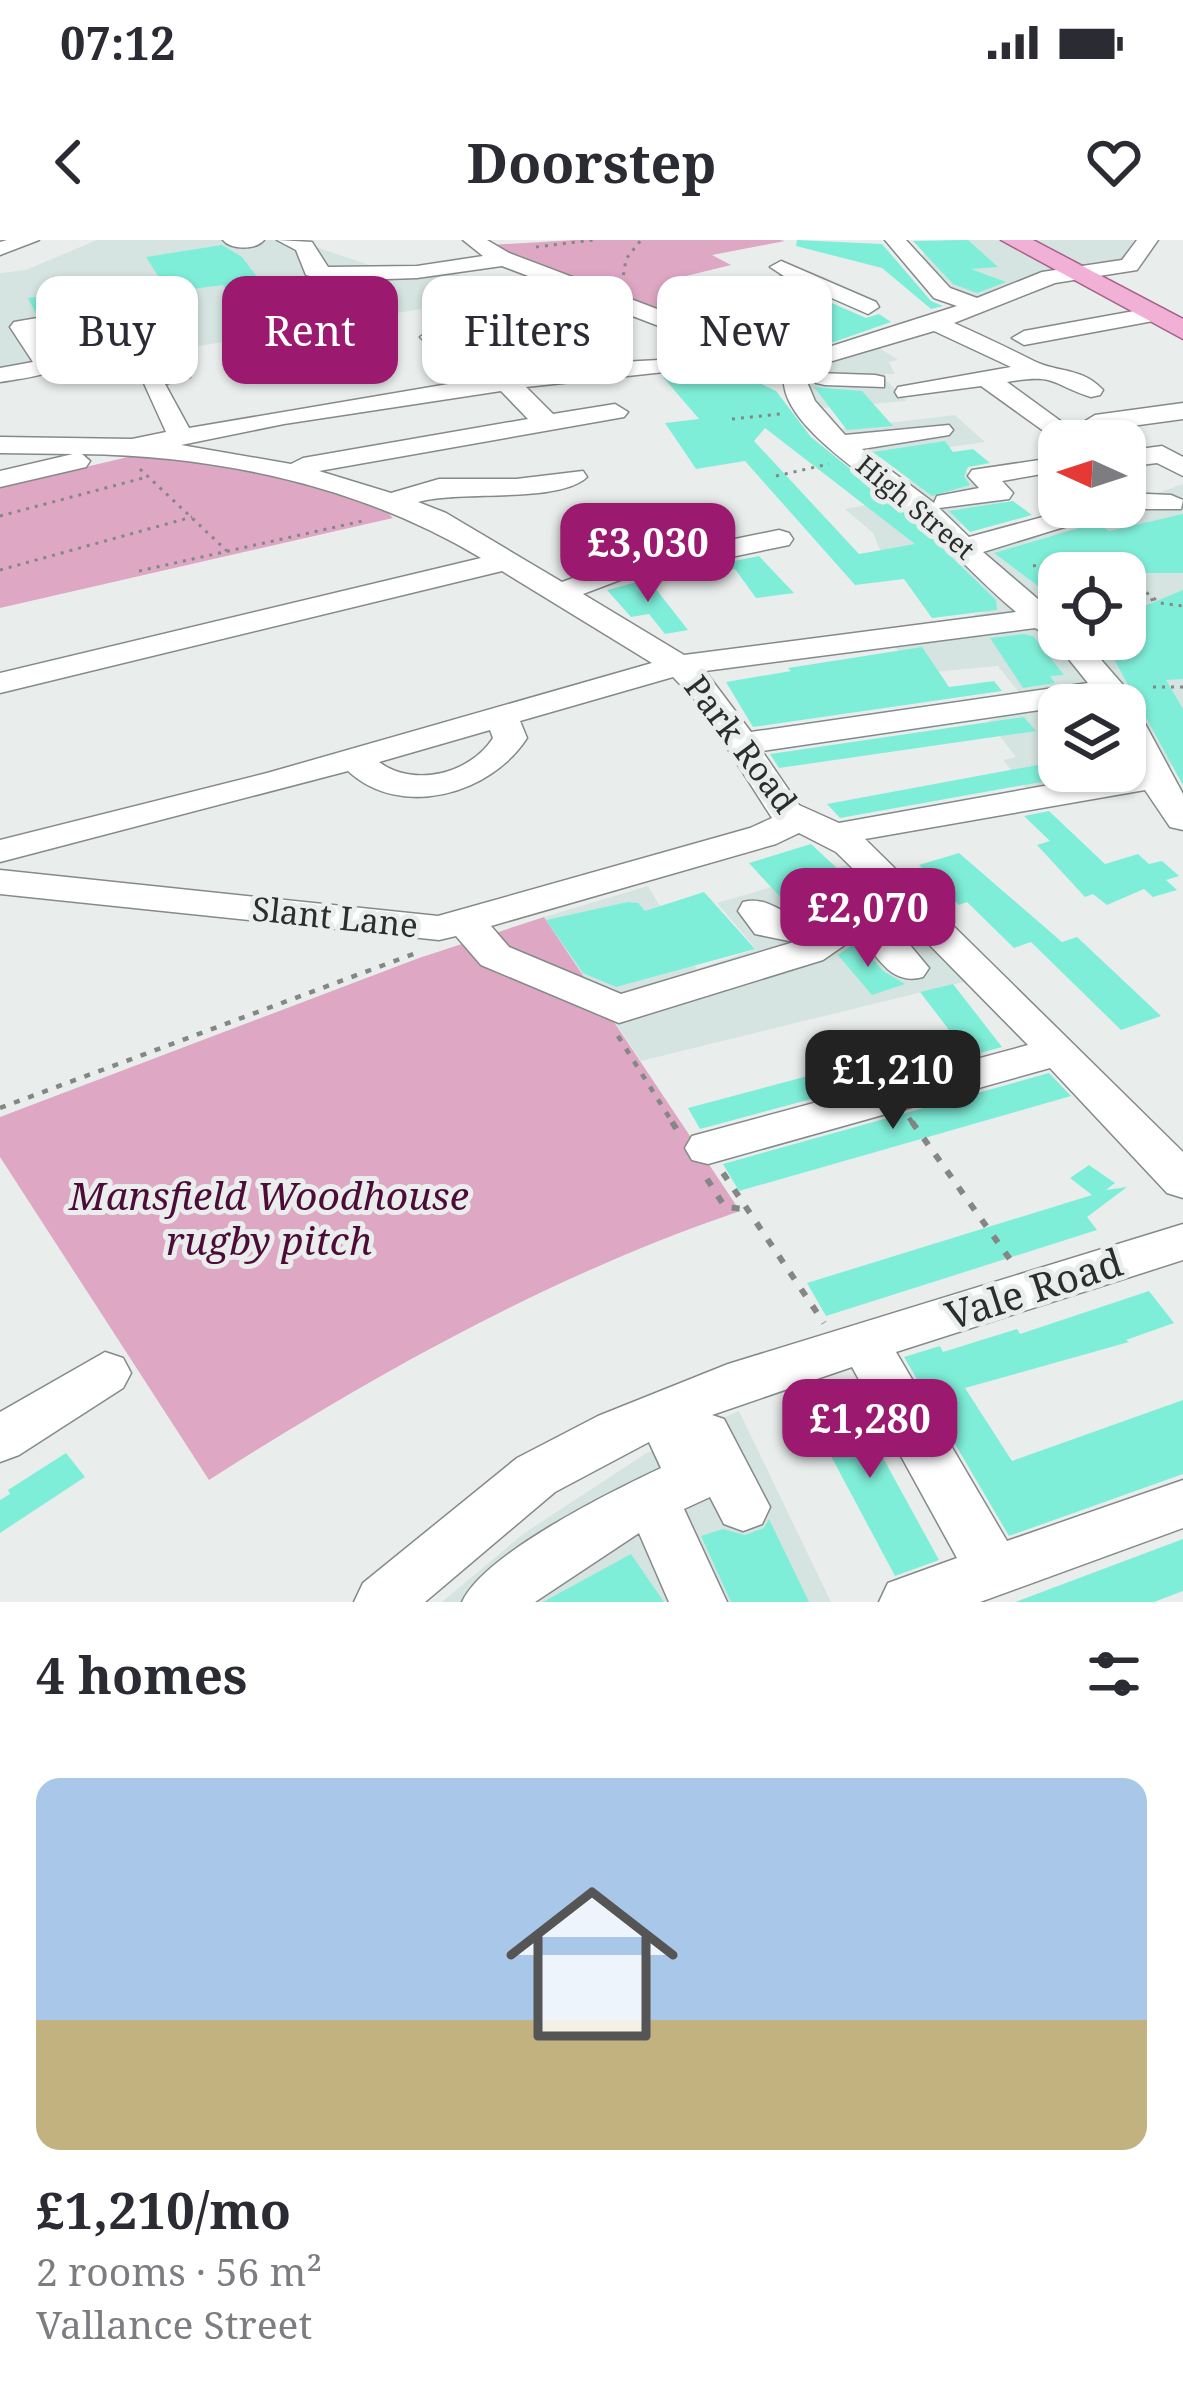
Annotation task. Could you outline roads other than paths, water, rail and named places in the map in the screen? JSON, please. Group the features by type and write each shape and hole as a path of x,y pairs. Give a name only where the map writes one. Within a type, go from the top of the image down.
{"main road":[{"path":"1014,240 1183,330"}],"street":[{"path":"0,249 29,240"},
{"path":"233,240 254,240"},
{"path":"287,240 305,245 314,270 327,274 417,272 504,259"},
{"path":"472,240 504,259 551,276"},
{"path":"896,240 943,293 979,307"},
{"path":"832,357 852,341 935,323 1050,277 1129,265 1148,240"},
{"path":"770,262 795,276"},
{"path":"832,293 868,307"},
{"path":"633,307 657,316"},
{"path":"1024,338 1156,314"},
{"path":"935,323 972,337 1028,369 1068,375 1091,390"},
{"path":"832,375 869,376 878,363 852,341"},
{"path":"0,375 36,368"},
{"path":"907,392 1028,369"},
{"path":"988,380 1058,420"},
{"path":"153,384 181,436"},
{"path":"0,479 181,436 489,384"},
{"path":"496,384 548,423"},
{"name":"High Street","path":"796,384 840,453 933,505 990,575 1038,615"},
{"path":"1135,420 1183,411"},
{"path":"286,469 615,412"},
{"path":"1013,437 1038,435"},
{"path":"840,453 941,443 903,463 897,472 880,475"},
{"path":"0,445 123,448"},
{"name":"Park Road","path":"123,448 286,469 405,505 680,664 704,685 781,807 818,827 912,909 1183,1181"},
{"path":"1146,456 1162,454 1181,468"},
{"path":"933,505 999,493 982,476 1038,467"},
{"path":"405,505 439,487 493,489 573,477"},
{"path":"1146,506 1171,503"},
{"path":"929,556 1046,528"},
{"path":"559,593 612,573 703,551 782,542"},
{"path":"0,682 502,562"},
{"path":"0,851 355,759 680,664 866,626 922,634 1038,631"},
{"path":"922,634 943,662"},
{"name":"High Street","path":"1081,660 1101,684"},
{"path":"742,744 1038,703"},
{"path":"355,759 375,776 402,784 455,780 486,768 502,755 510,738 501,717"},
{"name":"High Street","path":"1146,762 1183,819"},
{"name":"Slant Lane","path":"1146,778 1154,778"},
{"name":"Slant Lane","path":"0,882 452,925 763,836 1038,788"},
{"path":"758,911 769,925 801,933 853,927 912,909"},
{"path":"452,925 495,956 598,1004 620,1009 809,951 853,927"},
{"path":"853,927 909,968"},
{"path":"696,1151 1058,1051"},
{"name":"Vale Road","path":"409,1593 536,1475 696,1466 728,1385 1183,1242"},
{"path":"854,1347 994,1570"},
{"path":"0,1439 105,1372"},
{"path":"491,1602 553,1553 696,1466"},
{"path":"696,1466 698,1602"},
{"path":"908,1602 1183,1504"}],"park label":[{"name":"Mansfield Woodhouse rugby pitch","path":"269,1218"}]}
